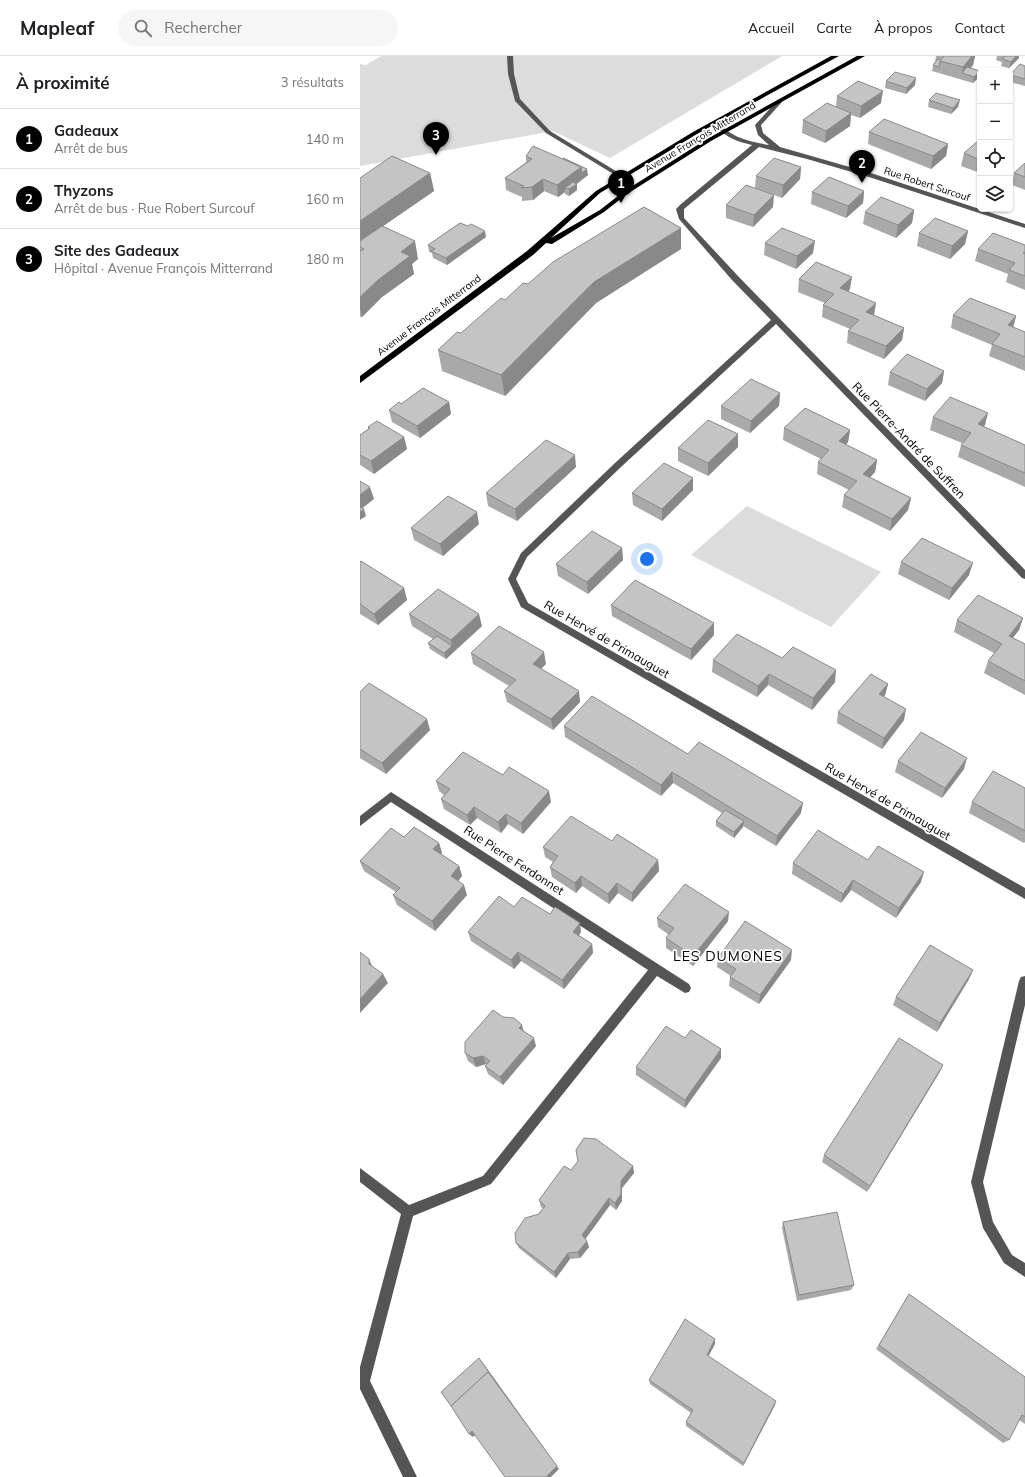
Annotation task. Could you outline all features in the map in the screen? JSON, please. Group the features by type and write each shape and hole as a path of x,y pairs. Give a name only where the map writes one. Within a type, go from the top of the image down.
{"main road":[{"name":"Avenue François Mitterrand","path":"360,380 530,253 598,192 663,151 836,56"},
{"name":"Avenue François Mitterrand","path":"530,253 602,211 625,193 724,133 862,56"}],"street":[{"path":"510,56 511,74 517,100 548,132 622,177"},
{"name":"Rue Robert Surcouf","path":"777,148 760,134 758,125 779,102"},
{"path":"723,118 720,127 724,133"},
{"name":"Rue Robert Surcouf","path":"724,133 757,145 777,148 859,172 1025,226"},
{"name":"Rue Pierre-André de Suffren","path":"757,145 683,204 680,214 735,278 1025,576"},
{"name":"Rue Hervé de Primauguet","path":"776,320 623,460 524,555 512,579 524,605 1025,894"},
{"name":"Rue Pierre Ferdonnet","path":"360,822 391,796 685,988"},
{"path":"408,1212 487,1180 656,968"},
{"path":"1025,981 976,1182 987,1224 1008,1259 1025,1271"},
{"path":"360,1174 408,1212"},
{"path":"408,1212 362,1381 410,1477"}],"shaded area":[{"path":"381,56 782,56 610,158 553,131 360,166 360,64 366,65"},
{"path":"747,506 881,572 831,627 691,555"}],"building":[{"path":"944,56 972,56 963,67 940,61"},
{"path":"1005,56 1016,56 1011,62 1002,59"},
{"path":"938,59 941,60 939,67 933,65"},
{"path":"1020,64 1025,66 1025,79 1013,76 1013,72"},
{"path":"967,67 977,70 977,74 974,77 962,73"},
{"path":"895,72 916,78 907,88 886,81"},
{"path":"858,81 883,91 861,106 837,96"},
{"path":"936,93 960,100 953,108 929,100"},
{"path":"827,103 851,113 826,131 803,120"},
{"path":"884,119 948,144 933,156 869,132"},
{"path":"977,142 977,159 964,153"},
{"path":"533,146 581,167 557,185 543,179 532,187 521,188 524,186 505,178 532,159 526,156"},
{"path":"392,156 430,173 360,221 360,178"},
{"path":"563,158 587,169 582,173 581,167"},
{"path":"774,158 801,167 783,185 756,176"},
{"path":"1025,163 1025,177 1014,173"},
{"path":"829,177 864,191 848,206 812,192"},
{"path":"573,182 577,184 569,189 565,188"},
{"path":"746,185 774,195 754,215 726,205"},
{"path":"881,197 914,210 898,225 865,212"},
{"path":"644,207 681,228 594,282 501,375 438,350 457,332 461,333 501,298 505,300 523,283 528,284 553,262"},
{"path":"935,218 968,231 952,246 919,233"},
{"path":"460,223 468,226 471,224 485,231 446,258 431,251 435,249 428,245"},
{"path":"382,226 415,241 401,252 410,256 378,280 360,297 360,251 364,249 360,247 360,241"},
{"path":"782,228 815,241 797,256 765,243"},
{"path":"993,233 1025,245 1025,252 1023,253 1025,254 1025,276 1009,270 1015,263 978,249"},
{"path":"816,262 852,277 840,288 876,303 866,312 904,328 886,346 848,331 859,320 823,305 834,294 799,279"},
{"path":"970,298 1016,316 1008,325 1025,332 1025,357 992,344 1000,334 953,315"},
{"path":"907,354 944,371 927,389 890,372"},
{"path":"751,379 780,393 751,421 721,406"},
{"path":"423,388 449,402 417,426 389,410 399,402 401,404"},
{"path":"950,397 988,413 978,424 1025,445 1025,473 961,445 971,433 933,417"},
{"path":"805,408 850,430 839,441 877,460 863,474 911,498 892,519 844,495 857,481 818,462 829,450 784,428"},
{"path":"708,420 738,434 708,463 678,448"},
{"path":"377,421 404,437 371,461 360,455 360,435"},
{"path":"546,440 575,455 515,509 486,493"},
{"path":"664,463 693,478 662,509 632,493"},
{"path":"360,481 370,487 360,495"},
{"path":"448,496 477,512 440,544 411,528"},
{"path":"592,531 622,548 587,582 556,564"},
{"path":"922,538 973,563 952,588 901,562"},
{"path":"361,561 404,588 374,614 360,604"},
{"path":"635,580 714,623 691,649 611,605"},
{"path":"438,589 479,614 451,640 409,614"},
{"path":"978,595 1023,618 1009,636 1025,644 1025,681 988,661 1002,644 957,620"},
{"path":"499,626 544,652 533,664 579,691 551,719 504,691 516,680 471,653"},
{"path":"737,634 782,658 793,647 836,670 813,698 769,674 758,686 713,660"},
{"path":"437,636 452,646 444,653 428,643"},
{"path":"871,674 888,684 879,694 906,709 884,738 838,712"},
{"path":"369,683 427,719 382,763 360,749 360,692"},
{"path":"592,696 688,754 699,742 803,803 777,836 672,772 661,785 564,726"},
{"path":"921,732 967,758 945,788 898,761"},
{"path":"463,752 503,775 509,767 549,791 521,823 506,814 498,822 474,807 467,815 441,799 450,789 436,781"},
{"path":"993,771 1025,788 1025,831 972,802"},
{"path":"725,810 744,821 734,832 716,821"},
{"path":"571,816 612,841 617,834 658,860 632,893 617,883 608,894 581,876 575,883 550,867 558,856 543,847"},
{"path":"414,827 439,843 433,849 459,866 451,876 464,885 432,921 393,895 400,888 360,861 391,828 404,837"},
{"path":"818,830 868,860 878,846 924,872 899,908 853,880 843,894 793,863"},
{"path":"685,884 729,912 693,956 666,938 674,928 657,918"},
{"path":"499,896 514,907 522,897 550,914 555,907 580,923 573,932 592,944 562,980 518,952 511,960 468,932"},
{"path":"745,921 792,950 760,995 730,977 736,969 718,958"},
{"path":"930,945 973,970 940,1023 896,997"},
{"path":"360,952 369,959 369,964 383,974 360,999"},
{"path":"493,1010 503,1017 514,1018 522,1025 519,1028 534,1038 500,1077 485,1066 490,1061 483,1056 473,1058 465,1053 465,1042"},
{"path":"666,1026 685,1038 691,1030 721,1049 685,1100 636,1067"},
{"path":"899,1038 943,1065 870,1186 824,1155"},
{"path":"584,1138 596,1139 633,1166 621,1181 621,1194 615,1203 609,1198 582,1235 587,1241 578,1252 568,1253 554,1272 516,1243 515,1233 525,1218 539,1214 545,1206 539,1200 564,1166 571,1170 578,1161 576,1150"},
{"path":"837,1212 854,1285 799,1295 783,1222"},
{"path":"909,1294 1025,1377 1025,1417 1022,1415 1009,1440 879,1345"},
{"path":"685,1319 715,1339 707,1355 776,1401 744,1463 686,1422 693,1410 649,1380"},
{"path":"479,1358 490,1374 488,1372 451,1406 441,1392"},
{"path":"488,1372 557,1466 546,1477 505,1477 472,1431 469,1434 451,1406"}],"place":[{"name":"Site des Gadeaux","path":"436,155"},
{"name":"Thyzons","path":"862,183"},
{"name":"Gadeaux","path":"621,203"}],"district":[{"name":"LES DUMONES","path":"728,956"}]}
